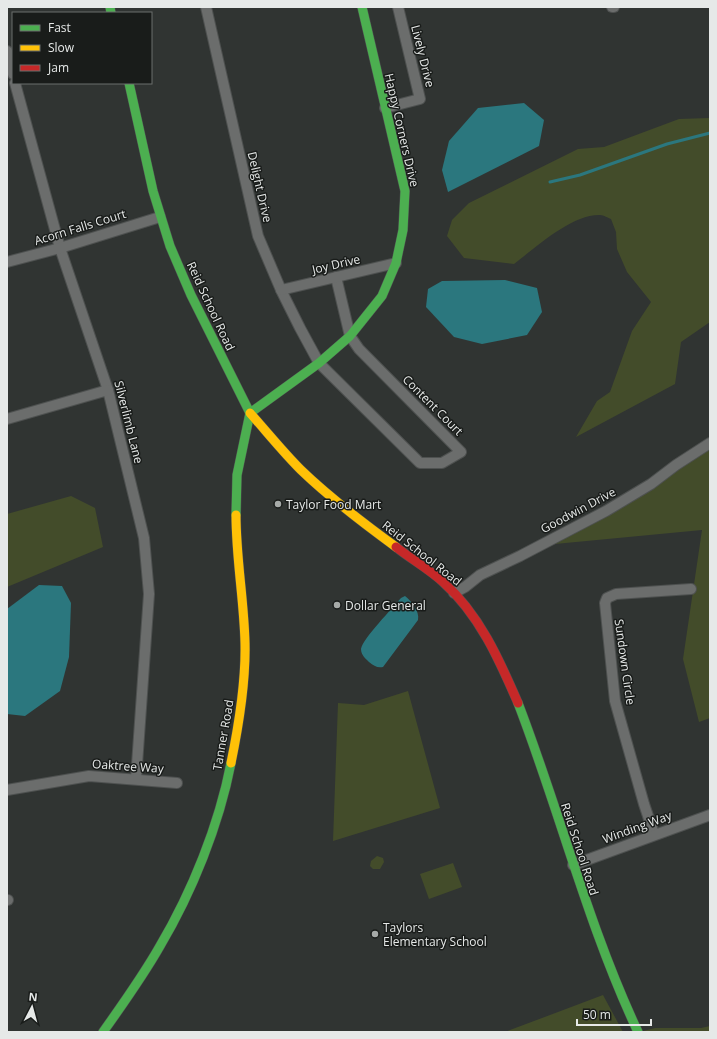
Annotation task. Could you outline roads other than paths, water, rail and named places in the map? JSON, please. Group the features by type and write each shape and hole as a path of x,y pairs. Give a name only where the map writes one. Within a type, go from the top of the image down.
{"street":[{"name":"Delight Drive","path":"206,7 258,236 281,290 300,328 320,362"},
{"name":"Happy Corners Drive","path":"250,413 320,362 350,336 382,296 396,263 403,230 405,191 362,7"},
{"name":"Lively Drive","path":"385,108 420,99 398,7"},
{"path":"7,51 12,70"},
{"name":"Silverlimb Lane","path":"16,84 60,248 108,390 144,538 149,594 136,779"},
{"name":"Reid School Road","path":"128,84 160,217 179,269 250,413 300,469 325,492 351,514 442,581 454,592 468,608 495,652 532,740 606,961 638,1032"},
{"name":"Acorn Falls Court","path":"7,262 60,248 160,217"},
{"name":"Joy Drive","path":"281,290 396,263"},
{"name":"Content Court","path":"320,362 420,464 442,463 461,452 359,349 350,336 336,277"},
{"path":"7,419 108,390"},
{"name":"Tanner Road","path":"103,1032 128,998 153,958 178,912 197,871 209,839 227,780 239,725 245,663 243,613 236,524 236,496 241,454 250,413"},
{"name":"Goodwin Drive","path":"454,592 465,587 480,575 606,511 651,484 676,465 710,443"},
{"name":"Sundown Circle","path":"654,834 644,804 616,701 605,603 607,598 616,594 691,589"},
{"name":"Oaktree Way","path":"7,790 89,776 177,783"},
{"name":"Winding Way","path":"573,865 654,834 710,815"}],"water":[{"path":"524,103 544,120 539,146 448,192 442,170 449,141 478,108"},
{"path":"505,280 537,288 542,312 527,335 482,344 454,337 426,307 428,289 442,281"},
{"path":"39,585 62,586 71,603 69,657 60,691 25,716 7,714 7,609"},
{"path":"405,596 412,603 418,613 418,620 383,667 376,666 369,662 363,655 361,649 363,644 379,623 401,598"}],"waterway":[{"path":"550,182 580,175 667,144 710,133"}],"place":[{"name":"Taylor Food Mart","path":"278,504"},
{"name":"Dollar General","path":"337,605"},
{"name":"Taylors Elementary School","path":"375,934"}]}
